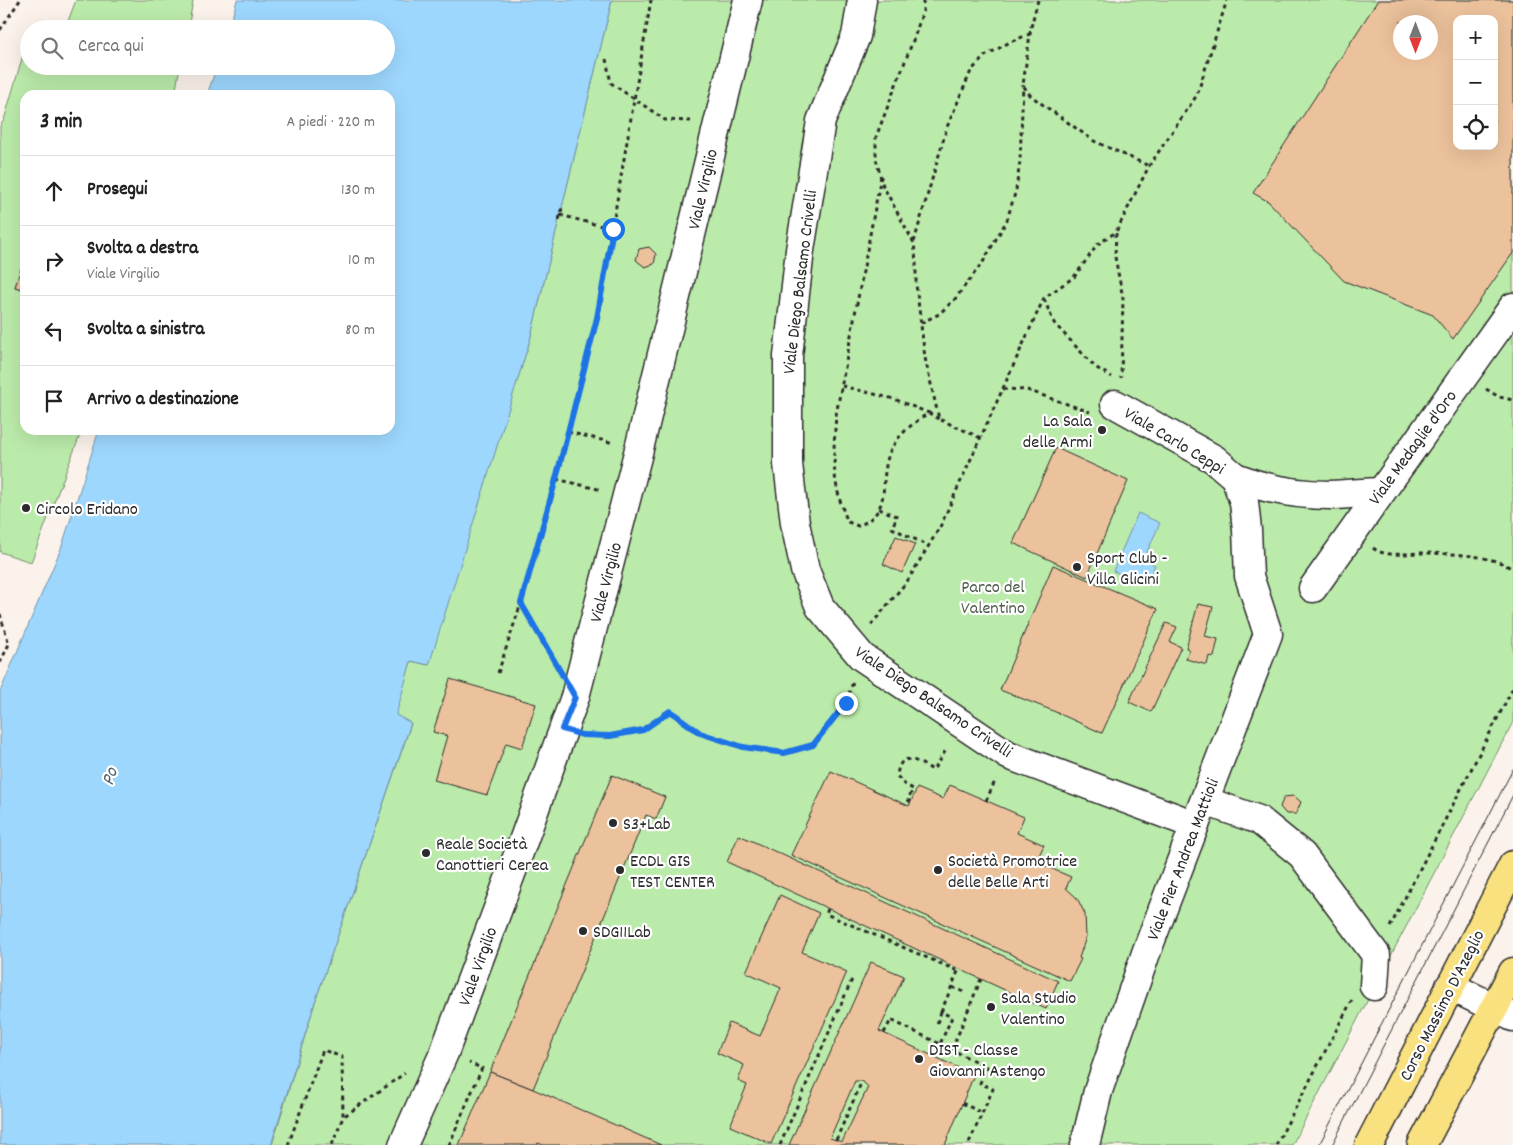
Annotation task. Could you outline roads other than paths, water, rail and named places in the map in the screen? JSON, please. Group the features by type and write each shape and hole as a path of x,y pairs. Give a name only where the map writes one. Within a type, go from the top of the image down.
{"main road":[{"name":"Corso Massimo D'Azeglio","path":"1370,1145 1513,864"},
{"path":"1422,1145 1504,1012 1513,972"}],"street":[{"name":"Viale Virgilio","path":"403,1145 444,1053 575,697 639,450 748,0"},
{"name":"Viale Diego Balsamo Crivelli","path":"862,0 856,36 821,121 800,250 788,356 788,464 795,523 805,570 820,608 857,651 1008,755 1200,813 1258,820 1302,855 1376,955 1364,991"},
{"name":"Viale Medaglie d'Oro","path":"1313,588 1513,307"},
{"name":"Viale Carlo Ceppi","path":"1103,408 1214,459 1235,477 1266,488 1297,494 1332,495 1380,492"},
{"name":"Viale Carlo Ceppi","path":"1235,477 1244,502 1249,576"},
{"name":"Viale Pier Andrea Mattioli","path":"1085,1145 1098,1091 1146,953 1268,634 1249,576"},
{"path":"1450,986 1504,1012"}],"water":[{"name":"Po","path":"237,0 612,0 530,340 429,665 411,661 396,715 411,723 316,999 271,1145 0,1145 0,692 62,546 97,435 395,435 395,90 209,90 214,75 395,75 395,20 231,20"},
{"path":"1138,513 1160,523 1144,559 1155,565 1146,585 1113,571"}],"tram line":[{"path":"1319,1145 1513,769"},
{"path":"1332,1145 1513,795"}],"place":[{"name":"La Sala delle Armi","path":"1102,430"},
{"name":"Circolo Eridano","path":"26,508"},
{"name":"Sport Club - Villa Glicini","path":"1077,567"},
{"name":"S3+Lab","path":"613,823"},
{"name":"Reale Società Canottieri Cerea","path":"426,853"},
{"name":"ECDL GIS TEST CENTER","path":"620,870"},
{"name":"Società Promotrice delle Belle Arti","path":"938,870"},
{"name":"SDG11Lab","path":"583,931"},
{"name":"Sala Studio Valentino","path":"991,1007"},
{"name":"DIST - Classe Giovanni Astengo","path":"919,1059"}],"park label":[{"name":"Parco del Valentino","path":"993,596"}]}
